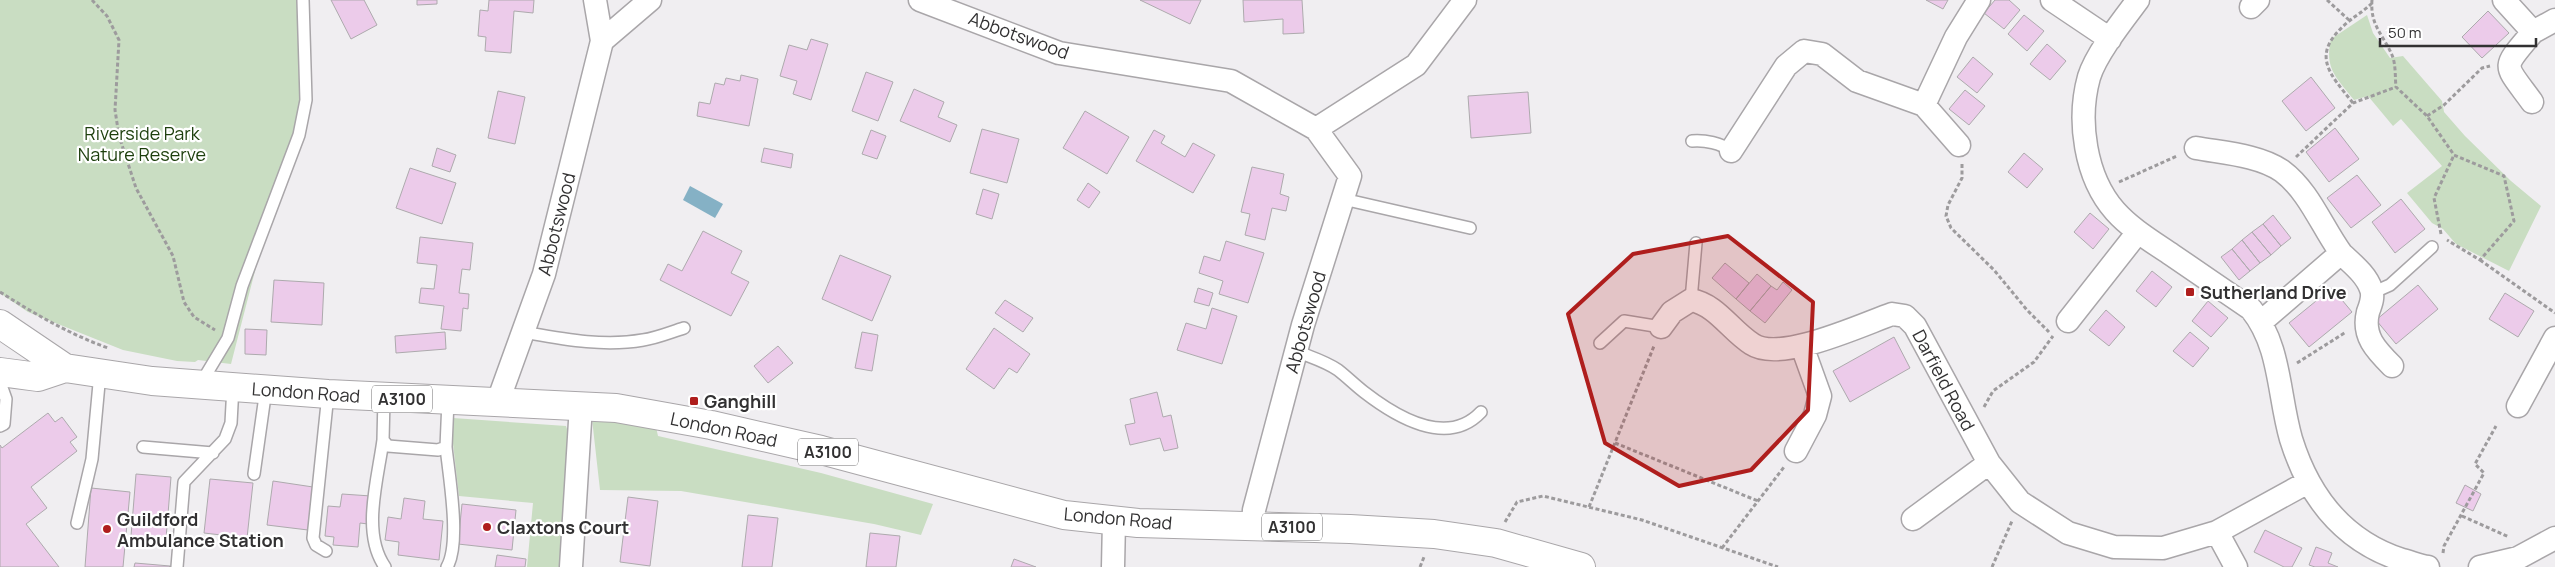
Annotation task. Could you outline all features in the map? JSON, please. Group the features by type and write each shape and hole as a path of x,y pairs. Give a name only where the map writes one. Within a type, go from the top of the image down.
{"main road":[{"name":"A3100","path":"0,324 65,368"},
{"name":"London Road","path":"65,368 106,361 152,381 201,383 384,398 497,404 581,405 652,414 764,437 1064,515 1114,521 1404,531 1496,543 1581,567"},
{"path":"0,372 38,377 65,368"}],"street":[{"name":"Abbotswood","path":"497,404 544,274 602,41 595,0"},
{"path":"602,41 650,0"},
{"name":"Abbotswood","path":"920,0 1059,53 1231,81 1316,129 1350,176 1296,351 1254,510 1254,526"},
{"path":"1316,129 1416,65 1465,0"},
{"path":"1924,105 1956,37 1979,0"},
{"path":"2052,0 2110,39"},
{"path":"2138,0 2110,39 2090,76 2084,111 2085,141 2093,172 2114,210 2138,232 2251,309 2261,322 2272,343 2291,438 2308,482 2346,531 2380,552 2435,564"},
{"path":"2504,0 2533,32"},
{"path":"2532,102 2509,70 2509,61 2533,32 2555,20"},
{"path":"1731,151 1786,66 1804,51 1822,54 1857,81 1924,105 1959,145"},
{"path":"2196,148 2263,162 2281,171 2305,196 2324,230 2341,253 2367,280 2372,293 2366,328 2375,349 2392,366"},
{"path":"2068,321 2138,232"},
{"path":"2261,322 2341,253"},
{"path":"1662,327 1672,312 1690,300"},
{"name":"Darfield Road","path":"1690,300 1704,303 1753,346 1779,351 1802,346 1892,314 1905,316 1916,326 1989,463 2020,502 2068,533 2114,547 2163,548 2218,532 2308,482"},
{"path":"2518,406 2555,338"},
{"path":"1796,451 1815,415 1820,396 1802,346"},
{"path":"571,567 581,405"},
{"path":"1913,519 1989,463"},
{"path":"1112,567 1114,521"},
{"path":"2218,532 2236,567"},
{"path":"2480,567 2518,558 2555,538"}],"lane":[{"path":"201,383 228,338 242,286 299,135 306,100 303,0"},
{"path":"1692,141 1725,146 1731,151"},
{"path":"1343,199 1470,228"},
{"path":"1690,300 1696,243"},
{"path":"2372,293 2390,285 2432,248"},
{"path":"1600,343 1624,322 1662,327"},
{"path":"523,332 575,341 610,343 644,340 684,328"},
{"path":"1296,351 1330,366 1378,402 1421,425 1450,428 1462,425 1476,418 1482,412"},
{"path":"77,524 92,459 106,361"},
{"path":"0,382 6,400 4,424 0,426"},
{"path":"177,567 184,482 225,439 231,423 233,386"},
{"path":"254,474 266,389"},
{"path":"326,551 316,546 314,538 328,394"},
{"path":"384,398 383,440 373,536 377,556 386,567"},
{"path":"447,567 452,558 453,522 446,447 448,401"},
{"path":"383,440 388,446 438,450 446,447"},
{"path":"143,447 213,452"}],"path":[{"path":"92,0 107,16 119,40 115,110 119,136 136,188 173,256 184,302 194,317 228,338"},
{"path":"2328,0 2349,20"},
{"path":"2353,103 2331,75 2325,55 2329,40 2349,20 2361,14 2372,1"},
{"path":"2372,1 2373,18 2377,32 2392,56 2396,87 2427,116 2454,156 2504,176 2514,221 2480,260"},
{"path":"2427,116 2444,105 2482,68 2509,61"},
{"path":"2281,171 2353,103 2396,87"},
{"path":"1959,145 1962,178 1948,205 1946,216 1951,228 1994,270 2027,310 2053,336 2034,362 1993,390 1982,410 1966,422"},
{"path":"2102,189 2196,148"},
{"path":"2454,156 2434,198 2439,231 2450,244 2480,260 2555,313"},
{"path":"0,292 76,337 106,361"},
{"path":"1590,507 1662,327"},
{"path":"2277,368 2302,362 2342,333 2366,328"},
{"path":"2435,564 2484,473 2475,464 2496,426"},
{"path":"1615,443 1758,501"},
{"path":"1722,548 1796,451"},
{"path":"1496,543 1517,502 1543,496 1642,520 1778,567"},
{"path":"1992,567 2020,502"},
{"path":"2462,516 2535,549"}],"highlighted area":[{"path":"1728,236 1813,302 1808,410 1751,470 1679,486 1605,443 1568,314 1633,254"}],"green space":[{"name":"Riverside Park Nature Reserve","path":"0,0 297,0 303,55 303,83 299,114 279,178 231,364 198,360 195,362 177,361 123,350 28,312 0,293"},
{"path":"2367,15 2373,33 2390,58 2403,56 2442,101 2444,112 2465,136 2511,181 2541,206 2509,271 2456,244 2443,229 2432,223 2407,193 2442,166 2401,119 2393,126 2368,96 2354,100 2333,72 2329,58 2331,39"},
{"path":"653,414 658,436 821,473 933,504 921,535 874,524 681,491 600,490 592,419"},
{"path":"453,418 566,426 569,435 562,567 527,567 533,503 459,496 452,435"}],"water":[{"path":"690,186 723,204 715,218 683,200"}],"building":[{"path":"331,0 364,0 377,25 351,39"},
{"path":"417,0 437,0 437,4 417,5"},
{"path":"489,0 534,0 533,13 514,11 511,53 485,51 486,37 478,36 480,10 488,11"},
{"path":"1140,0 1201,0 1190,24"},
{"path":"1243,0 1302,0 1304,33 1283,34 1283,19 1244,22"},
{"path":"1926,0 1948,0 1943,9"},
{"path":"1995,0 2009,0 2020,10 2004,29 1984,13"},
{"path":"2488,11 2509,33 2482,58 2462,37"},
{"path":"2024,15 2044,31 2027,51 2008,34"},
{"path":"811,39 828,44 811,100 793,94 797,81 780,76 789,45 807,50"},
{"path":"2047,44 2066,61 2050,80 2030,64"},
{"path":"1973,57 1993,74 1977,93 1957,77"},
{"path":"866,72 893,82 878,121 852,111"},
{"path":"741,75 758,79 749,126 697,116 699,102 710,104 715,83 724,85 726,78 740,81"},
{"path":"2311,77 2335,108 2306,131 2282,101"},
{"path":"914,89 944,102 938,117 957,125 950,142 900,121"},
{"path":"1965,90 1985,106 1969,125 1949,109"},
{"path":"498,91 525,97 515,144 488,138"},
{"path":"1528,92 1531,133 1471,138 1468,96"},
{"path":"1085,111 1129,137 1107,174 1063,148"},
{"path":"2335,128 2359,159 2329,182 2306,152"},
{"path":"982,129 1019,139 1007,183 970,173"},
{"path":"871,130 886,136 877,159 862,154"},
{"path":"1154,130 1165,136 1161,143 1185,157 1193,143 1215,155 1193,193 1136,161"},
{"path":"437,148 456,155 450,172 432,166"},
{"path":"764,148 793,154 791,168 761,162"},
{"path":"2024,153 2043,169 2027,188 2008,172"},
{"path":"1252,167 1284,174 1280,194 1289,197 1286,211 1272,208 1265,240 1245,235 1250,214 1241,212"},
{"path":"410,168 456,183 442,224 396,208"},
{"path":"2357,175 2381,205 2351,228 2327,198"},
{"path":"1088,183 1100,192 1089,208 1077,200"},
{"path":"983,189 999,194 992,219 976,214"},
{"path":"2401,199 2425,229 2395,253 2372,222"},
{"path":"2090,213 2109,229 2093,249 2074,232"},
{"path":"2273,215 2291,238 2281,246 2263,224"},
{"path":"2263,224 2281,246 2271,255 2252,232"},
{"path":"703,231 742,251 731,273 749,282 731,316 660,280 668,264 682,271"},
{"path":"2252,232 2271,255 2260,263 2242,240"},
{"path":"420,237 473,243 470,270 462,269 459,293 469,294 468,309 463,308 461,331 441,329 444,306 419,303 421,288 434,289 437,265 417,263"},
{"path":"2242,240 2260,263 2250,271 2232,249"},
{"path":"1226,241 1264,253 1248,303 1219,294 1223,281 1199,273 1204,256 1220,261"},
{"path":"2232,249 2250,271 2239,280 2221,257"},
{"path":"840,255 891,276 872,321 822,299"},
{"path":"1725,263 1749,283 1736,299 1712,278"},
{"path":"2152,271 2172,287 2156,307 2136,291"},
{"path":"1757,274 1771,286 1750,311 1736,299"},
{"path":"274,280 324,283 322,325 271,322"},
{"path":"1783,282 1792,290 1765,323 1750,311 1771,286 1777,290"},
{"path":"2418,285 2438,309 2396,344 2376,320"},
{"path":"1198,288 1213,293 1209,306 1194,302"},
{"path":"2332,288 2352,312 2309,347 2289,323"},
{"path":"2505,293 2534,311 2518,337 2489,319"},
{"path":"1005,300 1033,318 1023,332 995,313"},
{"path":"2208,301 2228,318 2211,337 2192,321"},
{"path":"1212,308 1237,316 1222,364 1177,350 1186,323 1206,329"},
{"path":"2106,310 2125,327 2109,346 2089,330"},
{"path":"994,328 1030,354 1017,373 1009,368 994,389 966,369"},
{"path":"245,329 267,330 266,355 245,354"},
{"path":"445,332 446,349 396,353 395,336"},
{"path":"862,332 878,335 872,371 855,368"},
{"path":"2190,332 2209,348 2193,367 2173,351"},
{"path":"1894,337 1910,368 1850,402 1833,371"},
{"path":"778,346 793,363 768,383 754,366"},
{"path":"1157,392 1163,417 1171,415 1178,448 1164,451 1160,438 1130,445 1125,425 1135,423 1130,399"},
{"path":"48,413 55,422 62,417 77,437 70,442 77,451 31,487 47,508 26,524 59,567 0,567 0,445 2,448"},
{"path":"136,474 171,477 166,539 131,536"},
{"path":"210,479 253,483 247,538 204,533"},
{"path":"273,481 313,487 308,530 267,525"},
{"path":"2465,485 2481,494 2473,511 2456,503"},
{"name":"Guildford Ambulance Station","path":"91,488 130,492 123,567 85,567"},
{"path":"342,494 371,496 368,524 360,523 358,547 333,545 334,537 325,536 328,506 340,507"},
{"path":"628,497 658,501 650,566 620,562"},
{"path":"404,498 425,501 423,519 443,521 439,560 398,555 399,542 385,540 388,517 401,519"},
{"name":"Claxtons Court","path":"462,504 516,510 512,550 458,544"},
{"path":"748,515 778,518 772,567 742,567"},
{"path":"2265,530 2302,548 2292,567 2284,567 2254,552"},
{"path":"870,533 900,536 896,567 866,567"},
{"path":"2316,547 2332,553 2328,563 2338,567 2315,567 2309,565"},
{"path":"497,555 526,559 525,567 495,567"},
{"path":"1014,559 1036,567 1011,567"},
{"path":"135,563 170,566 134,567"}],"place":[{"name":"Sutherland Drive","path":"2190,292"},
{"name":"Ganghill","path":"694,401"},
{"name":"Claxtons Court","path":"487,527"},
{"name":"Guildford Ambulance Station","path":"107,529"}]}
